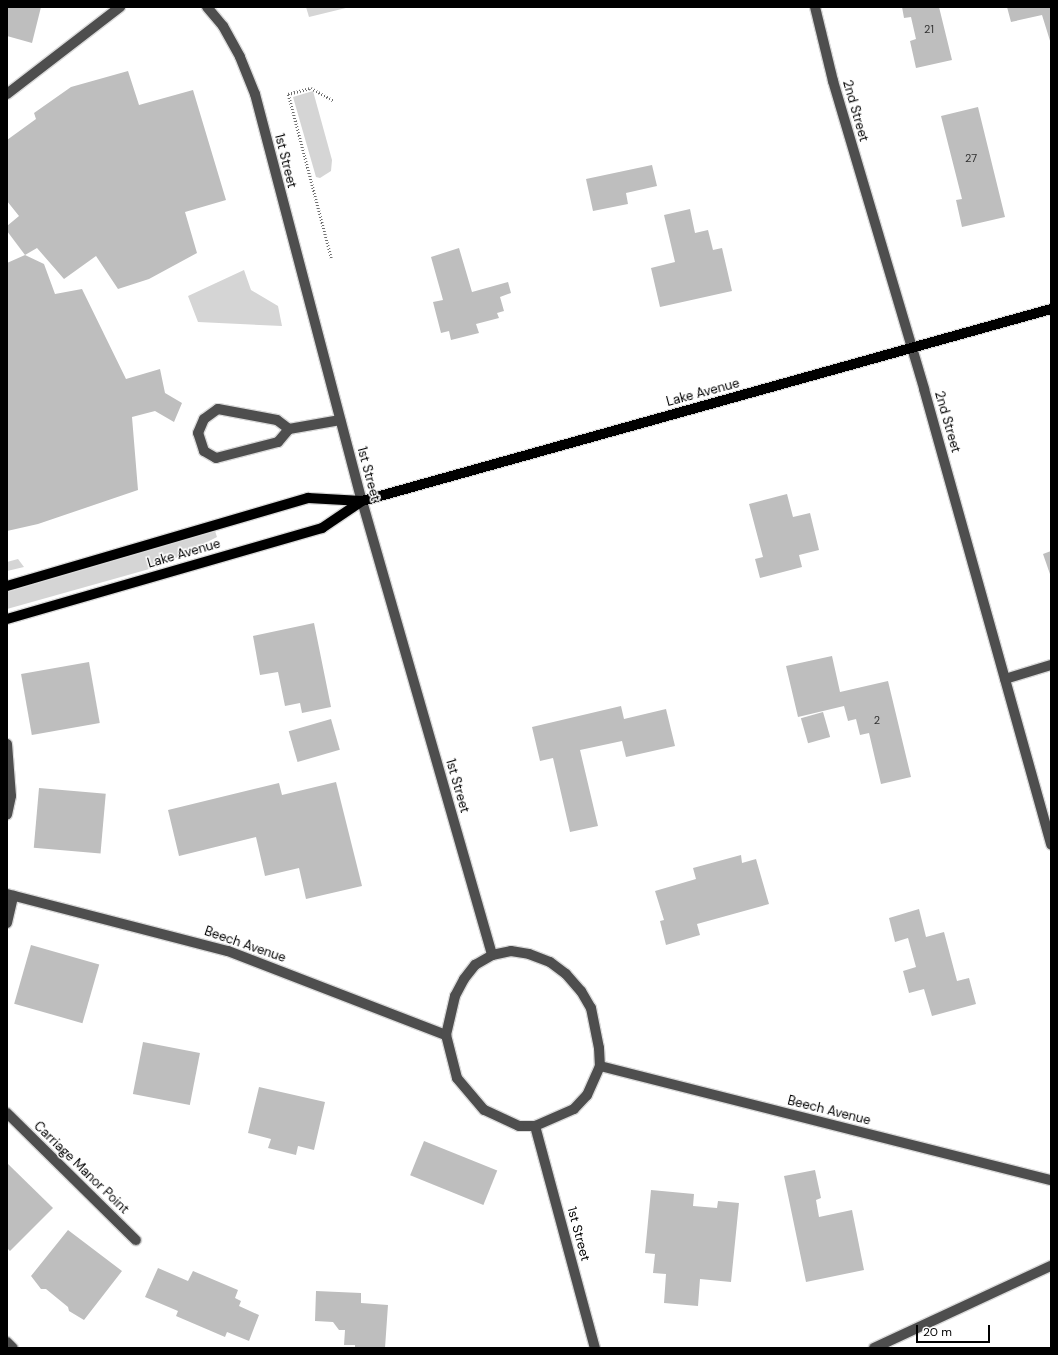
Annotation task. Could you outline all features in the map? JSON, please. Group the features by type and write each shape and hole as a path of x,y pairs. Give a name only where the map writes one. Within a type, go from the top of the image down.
{"main road":[{"name":"Lake Avenue","path":"7,619 322,528 362,501 1051,309"},
{"name":"Lake Avenue","path":"7,586 308,498 362,501"}],"street":[{"path":"7,94 120,7"},
{"name":"1st Street","path":"207,7 223,26 240,57 255,94 362,501 492,955"},
{"name":"2nd Street","path":"815,7 833,81 911,349 1051,844"},
{"path":"289,429 277,420 218,409 204,419 198,433 204,451 216,458 278,442 289,429 340,420"},
{"path":"1005,679 1051,665"},
{"path":"7,744 11,796 7,815"},
{"path":"7,923 10,895"},
{"name":"Beech Avenue","path":"10,895 228,951 446,1035"},
{"path":"511,951 529,954 550,962 566,974 581,991 590,1008 600,1066 587,1095 574,1109 535,1126 519,1126 484,1110 457,1078 446,1035 455,996 464,979 475,965 492,955 511,951"},
{"name":"Beech Avenue","path":"600,1066 1051,1180"},
{"name":"Carriage Manor Point","path":"7,1113 136,1240"},
{"name":"1st Street","path":"535,1126 596,1348"},
{"path":"874,1348 1051,1266"},
{"path":"7,1342 13,1348"}],"path":[{"path":"331,258 288,94 311,88 334,101"}],"shaded area":[{"path":"306,7 350,7 309,17"},
{"path":"313,91 332,160 331,171 320,178 316,177 293,97"},
{"path":"244,270 251,290 278,306 282,326 198,322 188,296"},
{"path":"215,531 217,537 160,566 7,609 7,589"},
{"path":"18,559 24,567 7,571 7,562"}],"building":[{"path":"7,7 41,7 32,43 7,36"},
{"path":"902,7 939,7 952,60 916,68 910,41 916,39 911,17 904,18"},
{"path":"1007,7 1051,7 1051,44 1042,15 1011,22"},
{"path":"128,71 139,105 193,90 226,200 185,212 197,253 149,279 118,289 96,256 64,279 37,248 25,255 7,231 7,226 19,216 7,201 7,140 36,119 34,113 71,87"},
{"path":"978,107 1005,217 962,227 956,200 962,199 941,116"},
{"path":"652,165 657,186 626,193 628,204 593,211 586,179"},
{"path":"690,209 695,233 708,230 713,250 722,248 732,291 660,307 651,268 675,262 664,215"},
{"path":"459,248 472,292 508,282 511,293 500,297 504,311 497,313 499,318 476,324 479,333 451,340 449,331 441,333 433,302 443,300 431,257"},
{"path":"25,255 44,264 55,294 82,289 126,379 160,369 165,393 182,403 174,422 155,411 132,417 138,490 38,524 7,531 7,263"},
{"path":"787,494 793,517 810,513 819,550 799,555 802,567 760,578 755,559 763,557 749,504"},
{"path":"1051,551 1051,577 1043,554"},
{"path":"314,623 331,707 302,713 300,703 285,706 278,672 260,675 253,636"},
{"path":"832,656 840,692 888,681 911,777 881,784 869,733 860,735 856,719 848,721 844,706 798,717 786,666"},
{"path":"89,662 100,723 32,735 21,674"},
{"path":"621,706 624,719 666,709 675,746 626,757 622,741 580,750 598,826 570,832 553,758 540,761 532,727"},
{"path":"823,712 830,737 808,743 801,718"},
{"path":"331,719 340,750 298,762 289,731"},
{"path":"336,782 362,886 306,899 299,868 265,876 256,837 179,856 168,810 279,783 282,795"},
{"path":"39,788 106,794 101,854 34,848"},
{"path":"741,855 742,863 756,859 769,904 697,924 700,935 666,945 660,921 664,920 655,891 696,879 693,868"},
{"path":"919,909 926,937 944,932 957,981 969,978 976,1004 932,1016 924,989 909,993 903,971 916,967 908,938 895,942 889,918"},
{"path":"31,945 99,965 82,1023 14,1004"},
{"path":"143,1042 200,1053 190,1105 133,1094"},
{"path":"259,1087 325,1102 314,1150 298,1146 296,1155 268,1148 271,1139 248,1133"},
{"path":"424,1141 497,1171 483,1205 410,1175"},
{"path":"7,1163 53,1208 10,1251 7,1248"},
{"path":"815,1170 821,1198 816,1200 819,1217 852,1210 864,1270 806,1282 784,1176"},
{"path":"651,1190 694,1194 693,1206 717,1208 718,1201 739,1203 731,1282 700,1279 698,1306 664,1303 666,1274 653,1273 655,1254 645,1253"},
{"path":"68,1230 122,1271 84,1320 69,1311 68,1307 46,1289 41,1289 31,1276"},
{"path":"158,1268 188,1281 193,1271 238,1290 235,1298 241,1301 239,1306 259,1315 249,1341 227,1332 225,1337 176,1316 178,1311 145,1297"},
{"path":"316,1291 361,1293 361,1303 388,1305 385,1348 355,1348 355,1345 344,1345 345,1330 339,1330 333,1322 315,1321"}]}
